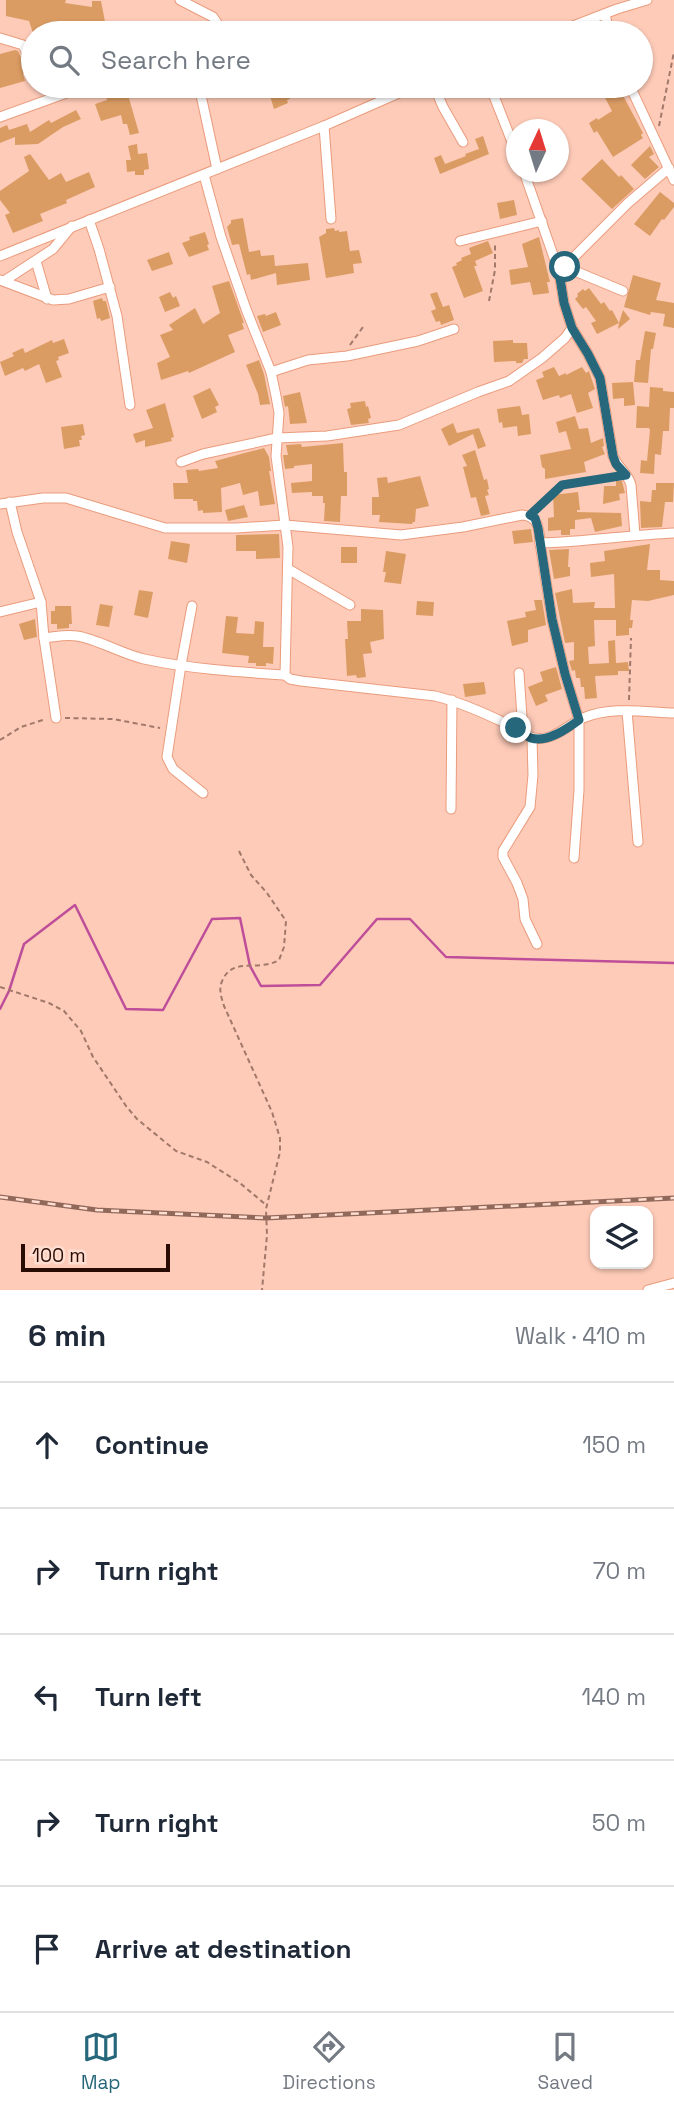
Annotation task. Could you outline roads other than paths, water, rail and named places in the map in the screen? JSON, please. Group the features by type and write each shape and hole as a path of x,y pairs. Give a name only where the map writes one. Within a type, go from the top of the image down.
{"street":[{"path":"180,0 213,17 215,21"},
{"path":"587,21 605,14 622,3 647,0"},
{"path":"605,14 606,21"},
{"path":"0,38 21,44"},
{"path":"0,117 51,98"},
{"path":"202,98 217,169"},
{"path":"0,257 388,98"},
{"path":"439,98 463,142"},
{"path":"495,98 506,127"},
{"path":"636,98 674,180"},
{"path":"324,126 331,219"},
{"path":"562,269 668,167"},
{"path":"204,175 221,237 271,372 279,413 276,456 288,569 285,675"},
{"path":"527,182 562,269 564,303 572,328 600,378 613,456 631,485 635,535"},
{"path":"89,219 119,325 130,405"},
{"path":"460,241 541,221"},
{"path":"2,281 36,261 61,241 72,226"},
{"path":"36,261 47,299"},
{"path":"562,269 623,291"},
{"path":"2,281 47,299 69,299 110,288"},
{"path":"271,372 308,360 418,341 454,328"},
{"path":"181,462 203,454 277,438 327,436 387,428 413,420 509,381 542,358 565,338 572,328"},
{"path":"56,718 41,602 5,503 66,498 165,528 285,525 401,535 530,515 535,518 538,528 552,619 579,720 579,790 574,858"},
{"path":"540,543 582,542 674,533"},
{"path":"288,569 350,605"},
{"path":"0,612 41,602"},
{"path":"192,606 167,757 173,769 203,793"},
{"path":"44,638 73,635 127,654 181,665 285,675 300,681 435,696 483,712 532,738 543,738 560,732 579,720 598,714 628,711 674,713"},
{"path":"519,673 523,732"},
{"path":"451,809 452,700"},
{"path":"628,711 638,842"},
{"path":"532,738 530,807 503,851 503,857 517,883 523,899 525,919 537,944"},
{"path":"648,1290 674,1283"}],"waterway":[{"path":"0,1009 9,991 24,944 75,905 126,1009 163,1010 212,919 240,918 250,966 261,986 320,985 377,919 410,919 446,957 674,963"}],"railway":[{"path":"0,1197 97,1210 266,1218 674,1198"}]}
